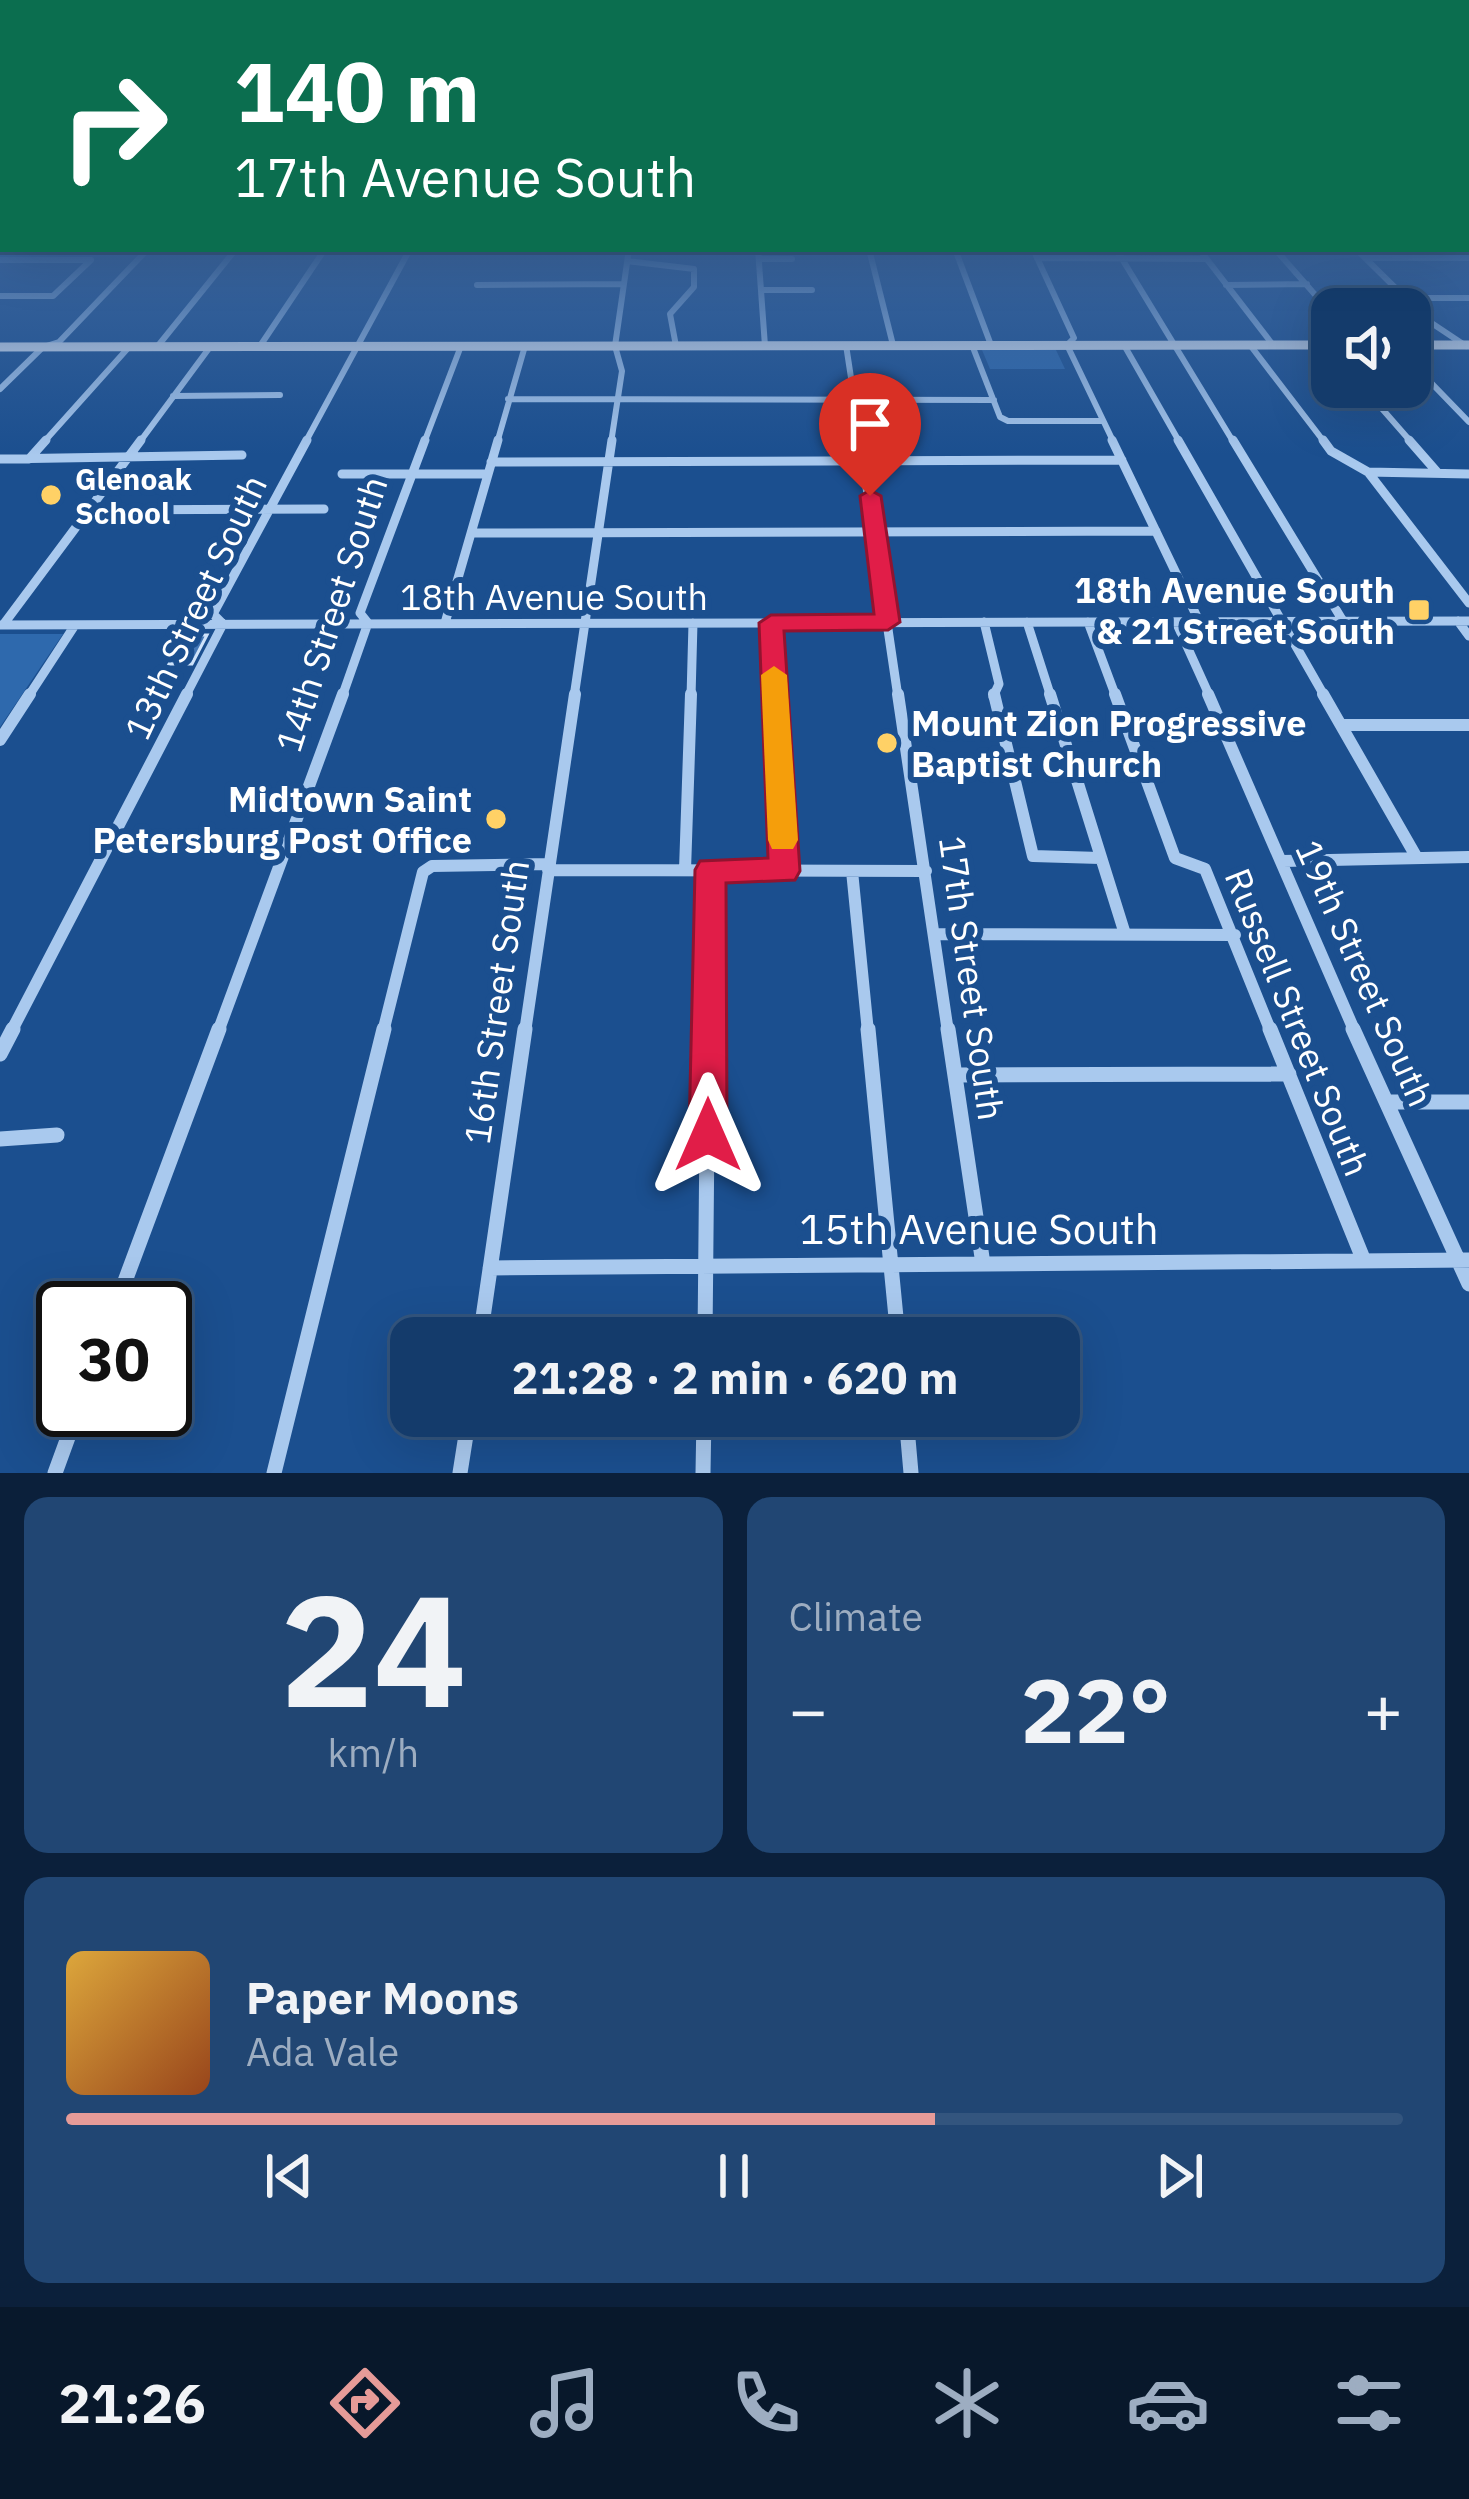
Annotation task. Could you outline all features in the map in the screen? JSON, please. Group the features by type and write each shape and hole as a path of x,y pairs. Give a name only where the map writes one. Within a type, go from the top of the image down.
{"main road":[{"path":"1431,344 1468,345"},
{"path":"0,347 1311,346"}],"street":[{"path":"0,389 82,318"},
{"path":"157,346 180,318"},
{"path":"260,346 279,318"},
{"name":"13th Street South","path":"0,1054 223,624 213,614 372,318"},
{"name":"16th Street South","path":"483,1317 622,371 615,346 619,318"},
{"path":"671,318 676,346"},
{"path":"763,318 765,346"},
{"path":"885,318 892,345"},
{"path":"981,318 991,345"},
{"path":"1065,318 1074,338 1067,345 1199,621"},
{"path":"1159,318 1343,621"},
{"path":"1252,318 1273,345"},
{"path":"1431,318 1440,327"},
{"path":"1431,322 1468,345"},
{"path":"1431,323 1445,344"},
{"path":"973,345 1000,417 1008,421 1103,421"},
{"path":"1124,345 1417,858"},
{"path":"1250,345 1330,451 1368,472 1469,603"},
{"path":"1,625 210,346"},
{"name":"14th Street South","path":"125,1281 368,623 360,613 461,346"},
{"path":"445,623 525,346"},
{"name":"17th Street South","path":"846,346 983,1264"},
{"path":"29,459 129,347"},
{"path":"1431,383 1469,422"},
{"path":"173,396 280,395"},
{"path":"508,399 994,400"},
{"path":"1382,408 1437,472"},
{"path":"0,460 242,455"},
{"path":"491,462 1122,460"},
{"path":"1368,472 1469,474"},
{"path":"342,474 485,474"},
{"path":"89,509 324,509"},
{"path":"471,533 1156,531"},
{"path":"1463,621 1469,636"},
{"name":"18th Avenue South","path":"1,625 1463,621"},
{"path":"984,622 999,684 993,697 1033,856 1100,858"},
{"path":"1027,622 1125,934"},
{"name":"Russell Street South","path":"1088,622 1175,858 1205,869 1364,1261"},
{"name":"19th Street South","path":"1176,622 1283,861 1283,874 1464,1260 1469,1284"},
{"path":"685,870 694,623"},
{"path":"771,623 784,871"},
{"path":"0,740 75,625"},
{"path":"1342,725 1469,725"},
{"path":"1283,861 1469,857"},
{"path":"274,1473 422,875 432,866 926,871"},
{"path":"706,1317 710,870"},
{"path":"852,871 896,1317"},
{"path":"935,934 1235,935"},
{"path":"956,1075 1288,1074"},
{"path":"1389,1102 1469,1102"},
{"path":"0,1139 57,1136"},
{"name":"15th Avenue South","path":"490,1268 1464,1260"},
{"path":"55,1473 68,1437"},
{"path":"460,1473 466,1437"},
{"path":"703,1473 704,1437"},
{"path":"908,1437 911,1473"}],"shaded area":[{"path":"982,350 1056,350 1065,369 990,369"},
{"path":"0,634 63,634 0,727"}],"building":[{"path":"185,635 207,635 192,664 169,664"}],"slow traffic":[{"path":"774,675 783,840"}],"place":[{"name":"Glenoak School","path":"51,495"},
{"name":"18th Avenue South & 21 Street South","path":"1419,610"},
{"name":"Mount Zion Progressive Baptist Church","path":"887,743"},
{"name":"Midtown Saint Petersburg Post Office","path":"496,819"}],"route":[{"path":"708,1135 710,870 784,871 771,623 888,622 870,496"}]}
